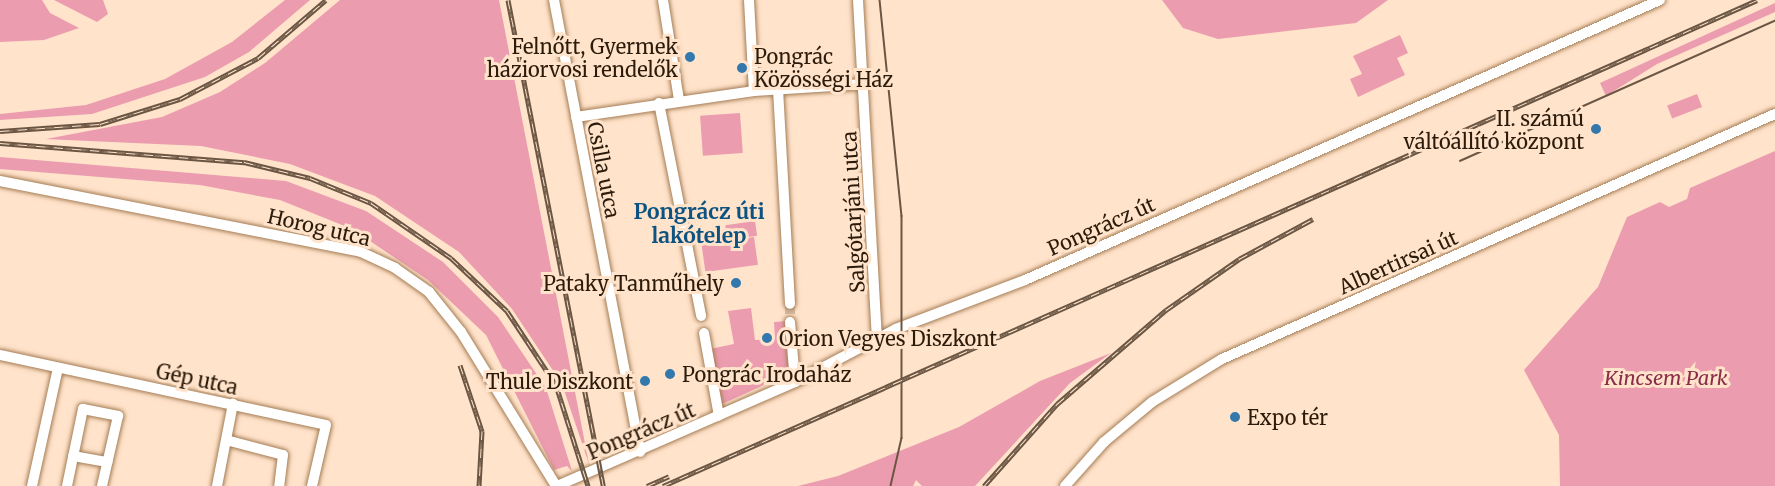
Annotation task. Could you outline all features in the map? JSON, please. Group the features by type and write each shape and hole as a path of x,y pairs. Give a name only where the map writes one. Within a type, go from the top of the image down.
{"street":[{"name":"Csilla utca","path":"554,0 640,452"},
{"path":"663,0 679,100"},
{"path":"749,0 754,91"},
{"name":"Salgótarjáni utca","path":"858,0 877,338"},
{"name":"Pongrácz út","path":"556,486 640,452 795,382 877,338 1025,280 1660,0"},
{"path":"576,117 679,100 754,91 864,84"},
{"path":"778,89 790,303"},
{"path":"659,103 701,316"},
{"name":"Albertirsai út","path":"1065,486 1104,442 1152,402 1222,359 1775,114"},
{"name":"Horog utca","path":"0,181 361,252 395,268 429,292 461,332 556,486"},
{"path":"790,322 795,382"},
{"path":"704,333 719,416"},
{"name":"Gép utca","path":"0,355 326,425 312,486"},
{"path":"32,486 58,368"},
{"path":"217,486 233,404"},
{"path":"67,486 83,409 118,416 102,486"},
{"path":"226,440 283,455 279,486"},
{"path":"73,456 107,462"}],"green space":[{"path":"0,0 42,0 50,13 79,28 44,40 0,42"},
{"path":"54,0 103,0 108,14 97,22"},
{"path":"285,0 310,0 249,52 205,77 92,114 0,120 0,114 86,105 165,79 232,42"},
{"path":"340,0 499,0 589,464 562,384 512,309 459,252 375,196 290,164 201,146 0,137 46,139 162,117 220,92 265,63"},
{"path":"1162,0 1388,0 1356,23 1218,39 1183,28"},
{"path":"1775,3 1775,12 1657,64 1606,96 1600,83"},
{"path":"1400,35 1408,53 1397,58 1405,75 1358,97 1350,79 1362,74 1353,56"},
{"path":"1697,94 1702,107 1672,119 1667,105"},
{"path":"740,113 743,153 703,156 700,116"},
{"name":"Kincsem Park","path":"1775,151 1775,486 1560,486 1559,435 1524,370 1598,287 1627,217 1660,202 1669,207 1687,199 1690,188"},
{"path":"0,157 286,181 366,211 443,262 498,317 546,388 572,471 567,466 554,470 486,335 428,280 352,229 280,200 200,185 0,169"},
{"path":"755,221 757,236 727,240 725,225"},
{"path":"754,237 758,265 705,272 702,244"},
{"path":"751,308 755,340 775,339 774,322 789,321 793,372 720,405 710,349 734,344 728,311"},
{"path":"1111,353 1070,383 975,486 922,486 916,480 913,486 798,486 838,476 959,427 1040,381"}],"tunnel":[{"path":"790,304 790,322"}],"tram line":[{"path":"880,0 902,216 902,438 891,486"},
{"path":"1460,161 1775,21"}],"railway":[{"path":"0,131 100,124 180,99 258,58 326,0"},
{"path":"508,0 603,486"},
{"path":"663,486 1757,0"},
{"path":"0,143 244,162 310,178 371,203 451,258 507,311 556,385 588,486"},
{"path":"984,486 1057,404 1166,310 1239,259 1313,219"},
{"path":"460,365 482,431 479,486"},
{"path":"647,486 669,476"}],"place":[{"name":"Felnőtt, Gyermek háziorvosi rendelők","path":"690,57"},
{"name":"Pongrác Közösségi Ház","path":"742,68"},
{"name":"II. számú váltóállító központ","path":"1596,129"},
{"name":"Pataky Tanműhely","path":"736,283"},
{"name":"Orion Vegyes Diszkont","path":"767,338"},
{"name":"Pongrác Irodaház","path":"670,374"},
{"name":"Thule Diszkont","path":"645,381"},
{"name":"Expo tér","path":"1235,417"}],"district":[{"name":"Pongrácz úti lakótelep","path":"699,224"}]}
